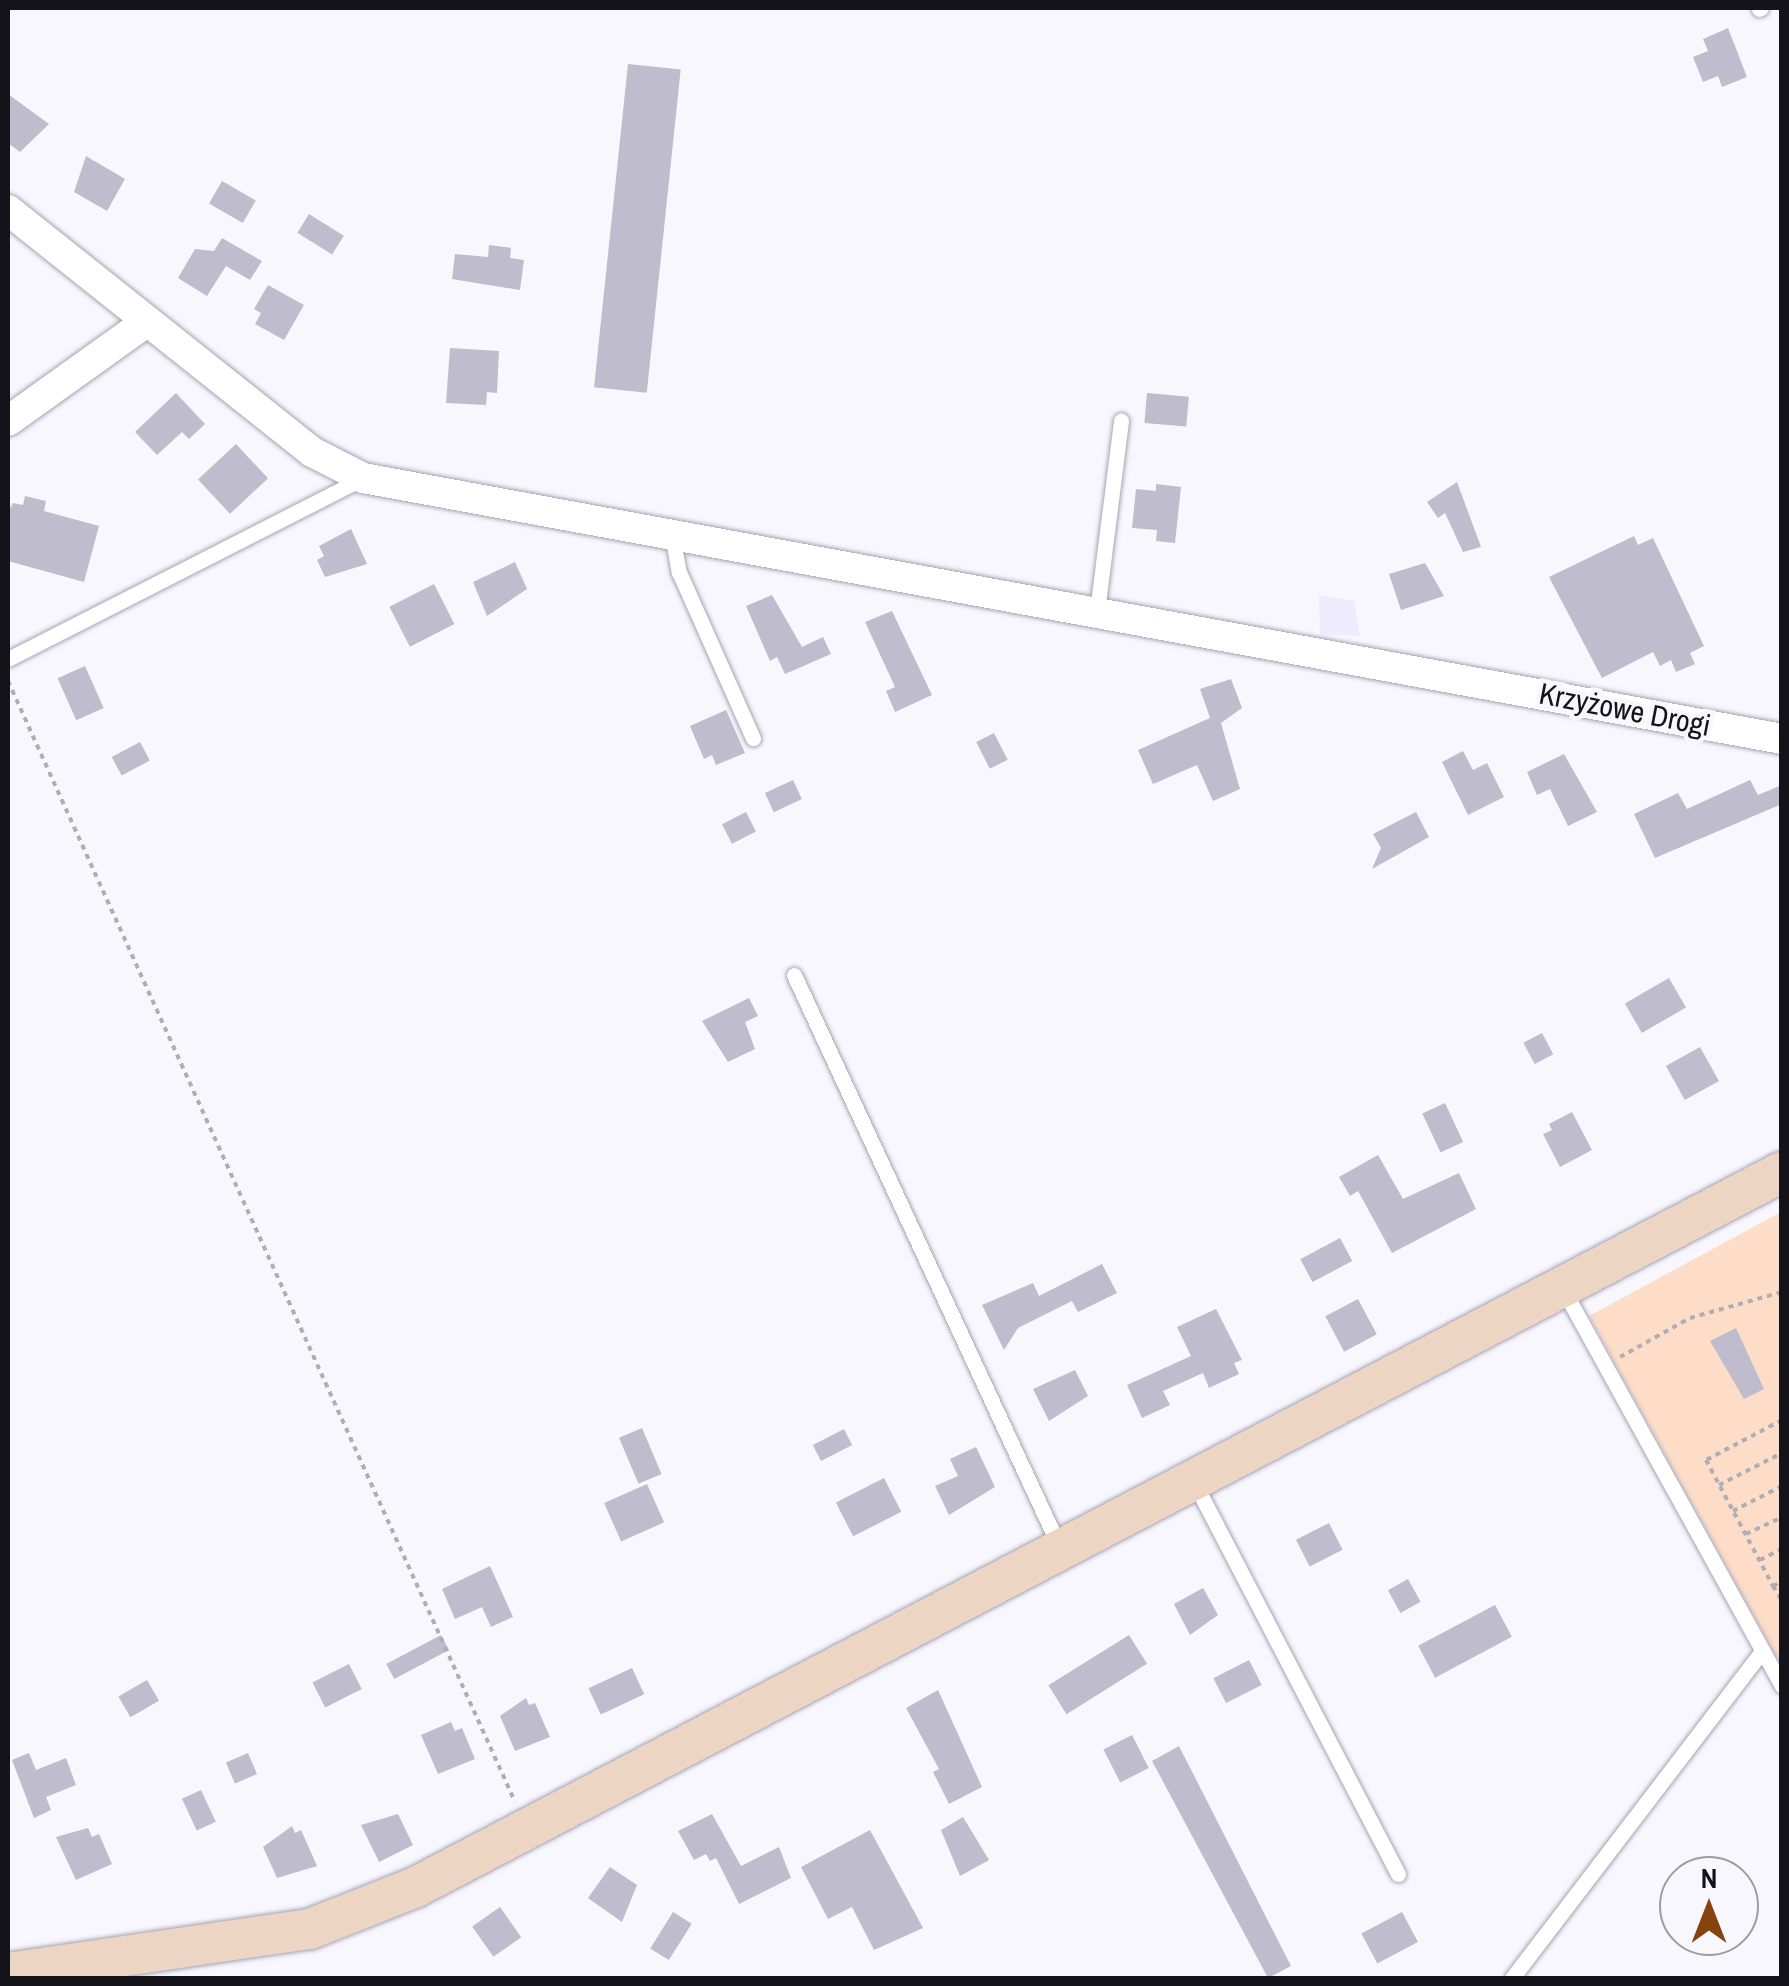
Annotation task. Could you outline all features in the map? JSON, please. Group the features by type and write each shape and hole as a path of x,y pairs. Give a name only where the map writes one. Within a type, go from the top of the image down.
{"street":[{"name":"Krzyżowe Drogi","path":"8,210 145,323 312,452 363,478 1782,739"},
{"path":"8,420 145,323"},
{"path":"8,1973 310,1929 416,1887 1782,1172"}],"lane":[{"path":"1097,611 1121,421"},
{"path":"8,659 363,478"},
{"path":"672,534 679,572 753,738"},
{"path":"794,975 1060,1548"},
{"path":"1561,1285 1782,1686"},
{"path":"1192,1479 1398,1874"},
{"path":"1512,1978 1762,1651"}],"path":[{"path":"8,681 512,1794"},
{"path":"1782,1256 1782,1266"},
{"path":"1606,1366 1690,1318 1782,1292"},
{"path":"1782,1420 1706,1460 1782,1601"},
{"path":"1719,1484 1782,1452"},
{"path":"1734,1511 1782,1486"},
{"path":"1746,1534 1782,1517"},
{"path":"1760,1560 1782,1550"},
{"path":"1773,1586 1782,1582"}],"shaded area":[{"path":"1319,595 1354,601 1360,636 1320,634"},
{"path":"1781,1212 1781,1665 1589,1316"}],"building":[{"path":"1728,28 1747,77 1722,87 1718,76 1703,82 1693,57 1708,51 1703,39"},
{"path":"628,64 681,70 647,393 594,387"},
{"path":"8,94 49,124 20,152 8,143"},
{"path":"86,156 125,179 107,211 74,192"},
{"path":"222,181 256,200 243,223 209,204"},
{"path":"309,214 344,236 332,254 297,233"},
{"path":"222,238 262,261 250,280 226,266 207,296 178,278 195,249 214,251"},
{"path":"489,245 511,248 510,258 524,260 520,290 452,279 455,254 488,257"},
{"path":"268,285 304,305 284,340 255,324 261,313 254,309"},
{"path":"450,348 499,351 497,393 487,392 486,405 446,403"},
{"path":"176,393 205,424 189,439 182,432 157,455 135,432"},
{"path":"1147,393 1189,397 1186,427 1144,423"},
{"path":"236,444 268,478 230,514 198,479"},
{"path":"1457,482 1481,547 1463,552 1445,513 1438,518 1427,502"},
{"path":"1156,484 1181,487 1175,543 1156,541 1157,530 1132,528 1136,489 1156,491"},
{"path":"25,496 46,501 44,511 99,526 84,582 8,561 8,512 13,503 23,505"},
{"path":"351,529 367,564 325,577 317,560 324,556 319,546"},
{"path":"1634,536 1638,545 1653,538 1704,646 1690,653 1695,664 1676,672 1671,660 1660,666 1653,652 1602,678 1549,577"},
{"path":"515,562 527,589 487,616 473,582"},
{"path":"1425,563 1444,596 1401,610 1389,574"},
{"path":"434,584 454,624 410,647 389,607"},
{"path":"772,595 802,647 823,637 831,654 785,674 777,657 770,661 746,606"},
{"path":"892,611 932,695 895,712 886,691 895,687 865,622"},
{"path":"85,666 104,708 76,720 58,678"},
{"path":"1231,679 1242,708 1221,723 1240,789 1213,801 1197,765 1153,784 1138,750 1210,718 1200,689"},
{"path":"726,710 745,753 716,765 712,755 704,759 690,726"},
{"path":"994,733 1008,760 990,769 976,742"},
{"path":"140,742 150,761 122,776 112,757"},
{"path":"1463,751 1473,770 1487,763 1504,797 1468,815 1442,762"},
{"path":"1564,754 1597,812 1568,826 1550,789 1537,795 1527,772"},
{"path":"793,780 802,799 774,812 765,793"},
{"path":"1750,780 1758,795 1782,785 1782,804 1655,858 1634,814 1678,793 1687,809"},
{"path":"746,812 756,832 732,844 722,824"},
{"path":"1416,812 1429,837 1372,869 1381,848 1373,834"},
{"path":"1669,978 1686,1007 1642,1033 1625,1003"},
{"path":"749,998 758,1016 745,1022 755,1049 728,1062 702,1021"},
{"path":"1542,1033 1553,1054 1535,1064 1523,1043"},
{"path":"1700,1047 1719,1081 1685,1100 1666,1066"},
{"path":"1445,1103 1463,1142 1441,1153 1422,1114"},
{"path":"1572,1112 1592,1150 1560,1167 1543,1134 1552,1130 1549,1124"},
{"path":"1378,1155 1403,1199 1459,1173 1476,1209 1392,1253 1358,1191 1350,1196 1339,1177"},
{"path":"1340,1238 1352,1261 1312,1282 1300,1259"},
{"path":"1102,1264 1117,1293 1078,1312 1072,1301 1018,1328 1004,1350 982,1305 1033,1283 1039,1296"},
{"path":"1358,1299 1377,1334 1344,1352 1325,1316"},
{"path":"1216,1309 1242,1360 1234,1363 1239,1374 1209,1388 1203,1373 1163,1391 1170,1405 1142,1418 1127,1385 1191,1356 1177,1327"},
{"path":"1736,1328 1764,1389 1744,1399 1710,1341"},
{"path":"1075,1370 1088,1396 1049,1421 1033,1389"},
{"path":"642,1428 662,1474 639,1484 619,1438"},
{"path":"844,1429 852,1445 821,1461 813,1445"},
{"path":"976,1447 995,1487 949,1515 935,1486 958,1476 950,1459"},
{"path":"884,1478 901,1512 853,1536 836,1503"},
{"path":"647,1484 664,1522 621,1541 604,1503"},
{"path":"1329,1523 1343,1550 1310,1567 1296,1540"},
{"path":"490,1566 513,1617 491,1627 482,1607 455,1619 442,1589"},
{"path":"1408,1579 1421,1602 1400,1613 1388,1590"},
{"path":"1203,1588 1218,1615 1190,1635 1174,1604"},
{"path":"1495,1605 1512,1637 1435,1678 1418,1646"},
{"path":"441,1635 449,1650 394,1679 386,1664"},
{"path":"1129,1635 1147,1664 1066,1714 1048,1685"},
{"path":"1249,1660 1262,1685 1226,1703 1213,1678"},
{"path":"349,1664 362,1689 325,1708 312,1683"},
{"path":"632,1668 644,1694 601,1715 588,1688"},
{"path":"147,1680 159,1701 130,1717 118,1696"},
{"path":"938,1690 982,1787 949,1804 933,1772 939,1769 906,1708"},
{"path":"526,1698 529,1705 535,1703 550,1737 515,1751 500,1716"},
{"path":"451,1722 455,1731 462,1728 475,1759 438,1774 421,1735"},
{"path":"1132,1735 1149,1768 1120,1782 1103,1750"},
{"path":"1179,1746 1291,1966 1268,1978 1152,1761"},
{"path":"29,1753 36,1770 66,1758 76,1785 46,1797 51,1810 34,1818 12,1760"},
{"path":"248,1753 257,1774 235,1784 226,1762"},
{"path":"201,1790 216,1822 197,1831 182,1799"},
{"path":"398,1814 413,1845 379,1862 361,1825"},
{"path":"712,1814 741,1866 779,1847 791,1878 739,1904 716,1858 710,1861 706,1854 694,1860 678,1831"},
{"path":"963,1817 989,1860 960,1876 941,1830"},
{"path":"292,1826 295,1833 301,1830 317,1866 277,1878 263,1847"},
{"path":"88,1828 92,1837 99,1834 112,1864 76,1880 56,1837"},
{"path":"870,1830 923,1928 874,1950 852,1907 828,1919 801,1867"},
{"path":"610,1867 637,1885 622,1922 588,1898"},
{"path":"500,1907 521,1937 493,1957 472,1927"},
{"path":"673,1912 692,1924 669,1960 650,1948"},
{"path":"1402,1912 1418,1942 1377,1964 1361,1934"}]}
